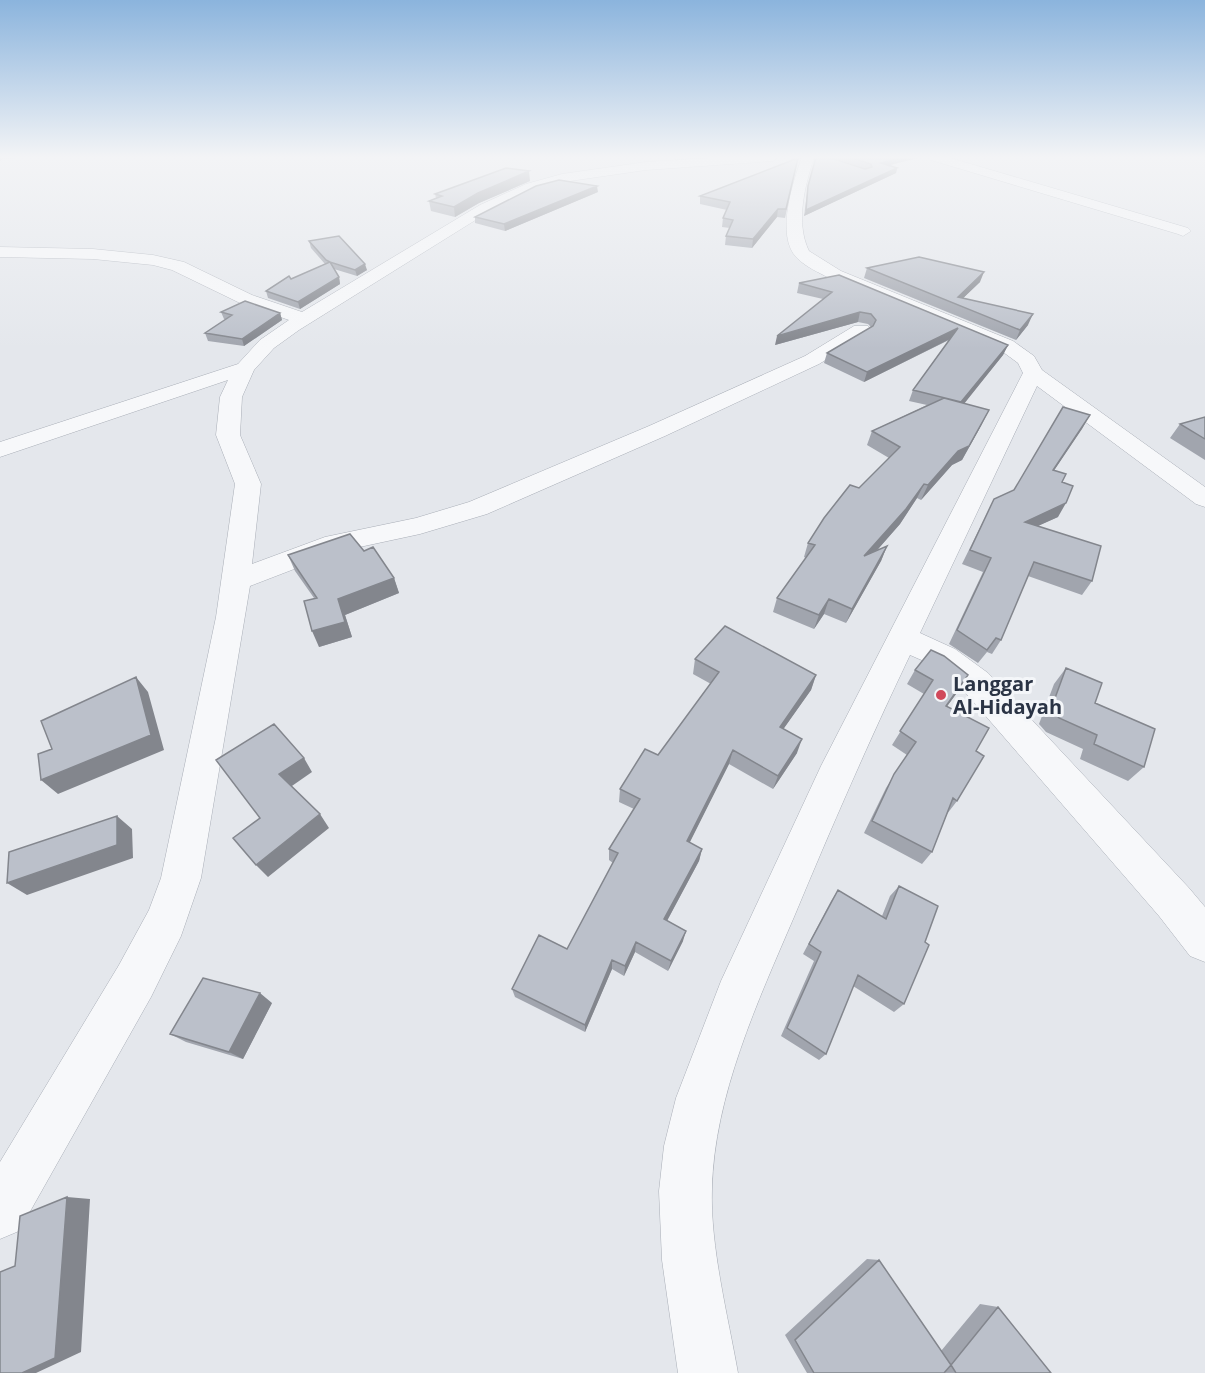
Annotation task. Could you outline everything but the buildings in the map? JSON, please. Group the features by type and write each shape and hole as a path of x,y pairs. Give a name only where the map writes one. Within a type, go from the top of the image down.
{"street":[{"path":"0,1212 135,981 166,921 181,878 197,802 236,580 248,484 228,435 231,397 245,368 267,344 304,319 466,221"},
{"path":"796,221 797,244 803,257 844,278 991,337 1027,360 1033,373 1205,499"},
{"path":"1150,221 1183,231"},
{"path":"0,252 93,254 153,260 178,266 246,299 304,319"},
{"path":"236,580 335,543 420,526 478,508 635,441 812,360 861,330"},
{"path":"0,450 245,368"},
{"path":"708,1373 690,1260 686,1191 688,1146 699,1108 746,976 839,766 1033,373"},
{"path":"903,639 944,657 976,682 1174,902 1205,941"}],"place":[{"name":"Langgar Al-Hidayah","path":"941,695"}]}
